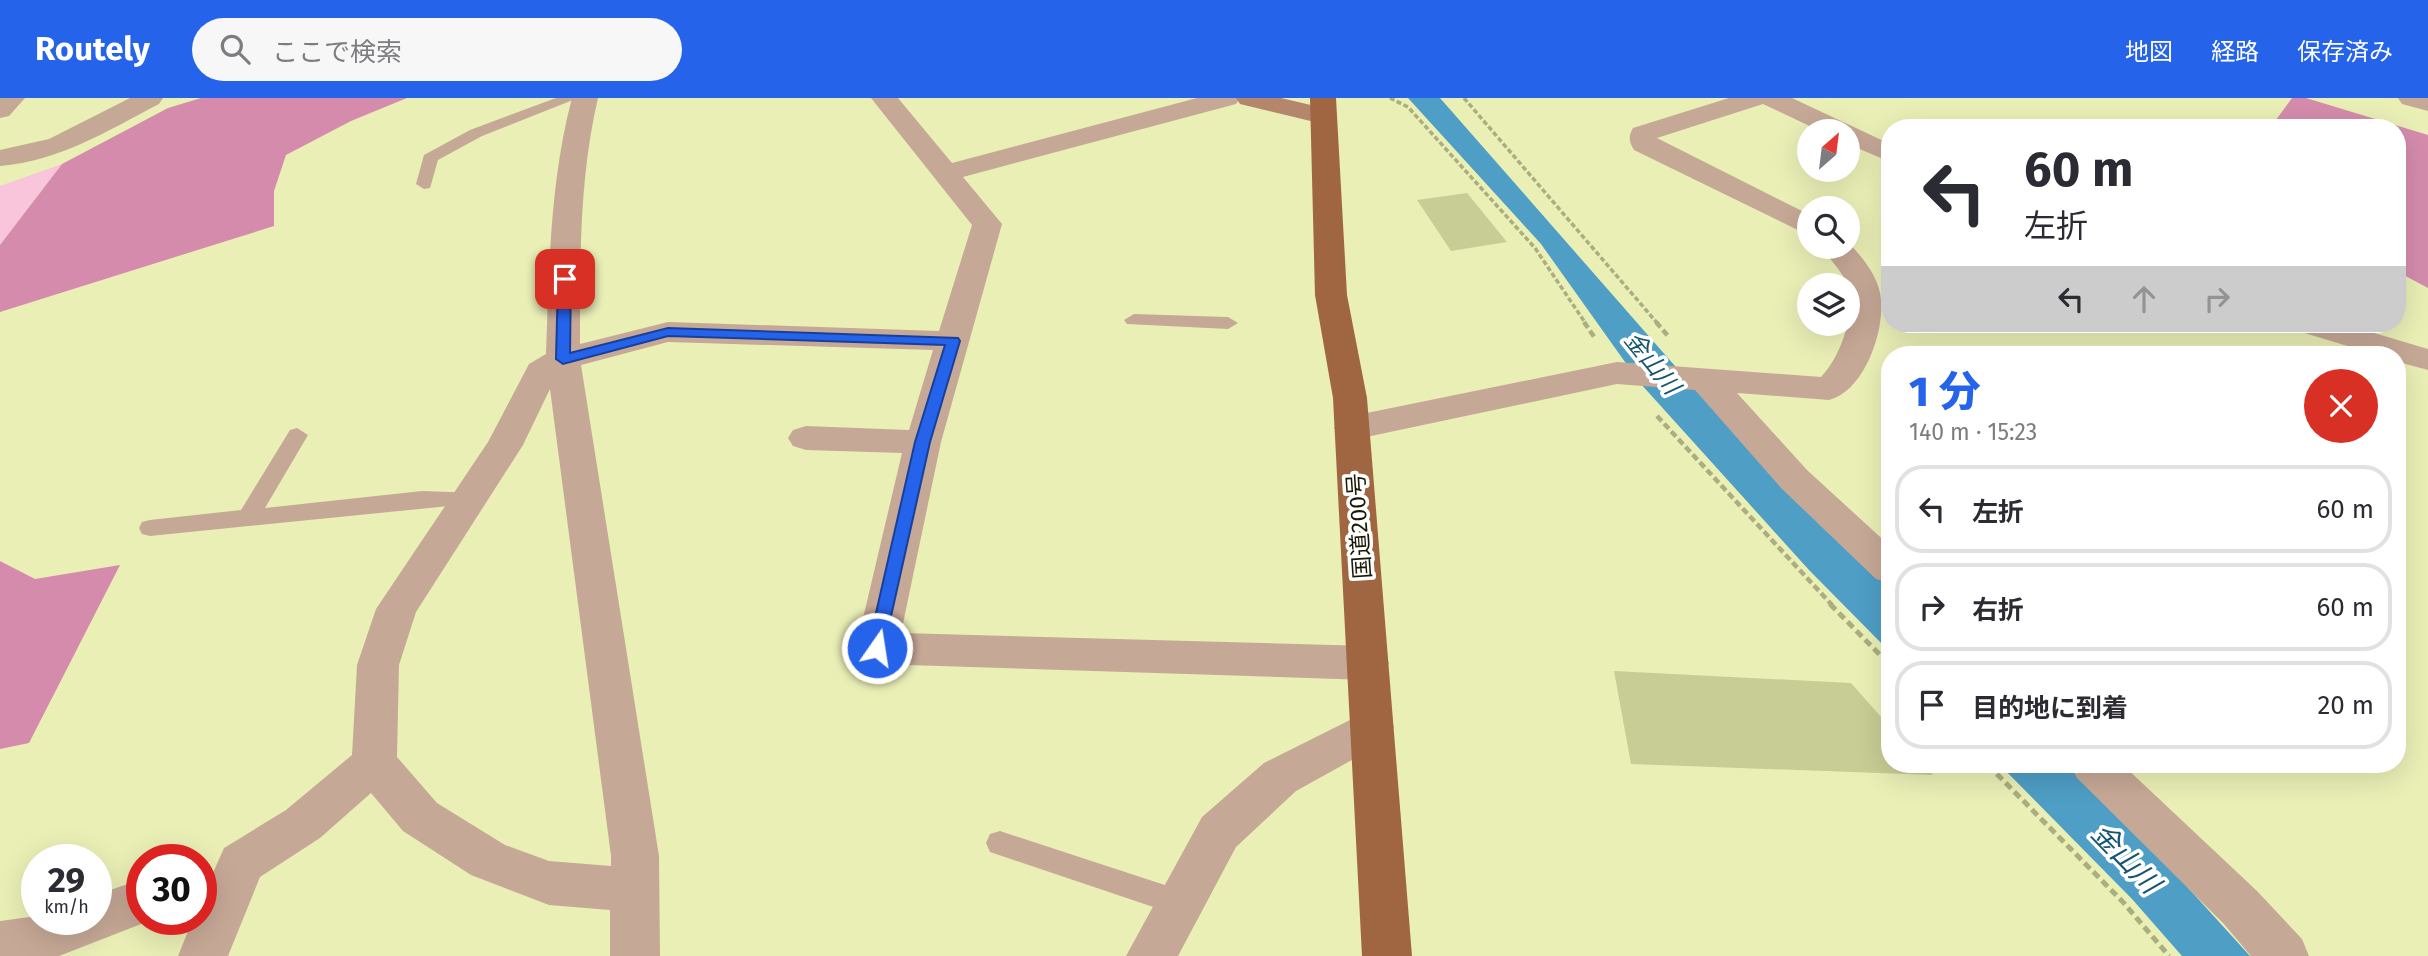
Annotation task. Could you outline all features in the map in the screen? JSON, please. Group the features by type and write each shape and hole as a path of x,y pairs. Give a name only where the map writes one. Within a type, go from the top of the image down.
{"highway":[{"name":"国道200号","path":"1323,107 1331,295 1350,398 1387,956"}],"main road":[{"path":"1249,98 1323,107"}],"street":[{"path":"0,110 12,98"},
{"path":"0,158 21,158 57,146 150,98"},
{"path":"585,98 573,156 565,252 563,359 635,856 635,956"},
{"path":"884,98 987,224 923,442 877,648 1368,663"},
{"path":"945,173 1227,98"},
{"path":"1756,98 1643,134 1644,144 1797,220"},
{"path":"1771,98 1816,119"},
{"path":"2411,98 2428,103"},
{"path":"1860,140 1881,150"},
{"path":"1352,428 1617,373 1829,388 1847,372 1867,310 1865,291 1854,266 1847,259"},
{"path":"635,890 549,883 488,860 420,817 374,763 377,665 396,609 505,444 541,372 563,359 668,332 953,341"},
{"path":"2340,333 2382,346"},
{"path":"2406,353 2428,360"},
{"path":"1698,378 1794,479 1881,561"},
{"path":"806,438 923,442"},
{"path":"1151,956 1219,832 1280,777 1372,727"},
{"path":"203,956 221,871 303,824 374,763"},
{"path":"2101,773 2240,907 2284,956"},
{"path":"0,945 53,935"}],"lane":[{"path":"424,184 430,158 476,133 569,98"},
{"path":"1134,320 1228,323"},
{"path":"248,518 297,435"},
{"path":"150,528 422,499 471,498"},
{"path":"1000,843 1180,903"}],"path":[{"path":"1464,98 1698,378"},
{"path":"1996,773 2122,901 2169,956"}],"shaded area":[{"path":"201,98 407,98 351,121 286,155 274,191 274,226 0,312 0,245 62,164 168,108"},
{"path":"2292,98 2306,98 2375,119 2277,119"},
{"path":"2406,128 2428,135 2428,288 2406,276"},
{"path":"62,164 0,245 0,186"},
{"path":"0,561 35,579 120,565 29,743 0,749"}],"water":[{"name":"金山川","path":"1408,98 1440,98 1696,390 1881,579 1881,643 1809,570 1640,383 1541,244"},
{"name":"金山川","path":"2008,773 2080,773 2111,803 2250,956 2182,956 2132,899"}],"building":[{"path":"1467,193 1507,242 1451,251 1417,200"},
{"path":"1614,671 1851,683 1881,717 1881,773 1933,775 1631,764"}],"route":[{"path":"565,279 563,359 668,332 953,341 923,442 877,648"}]}
